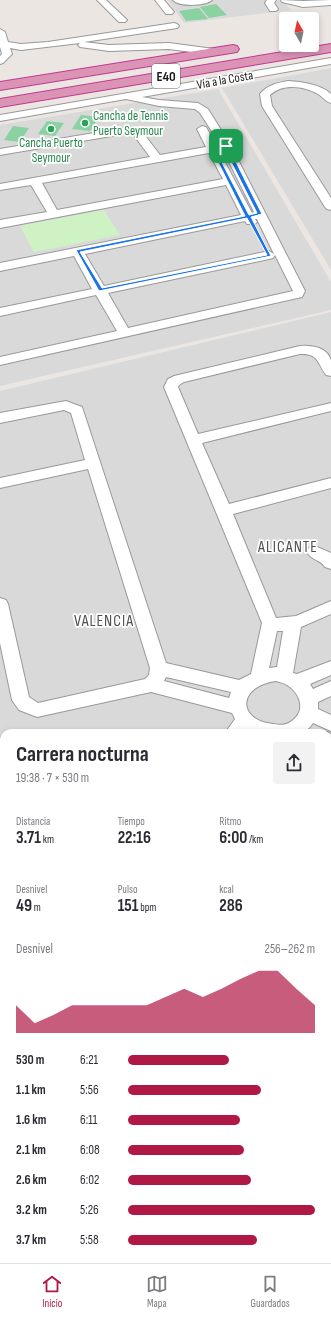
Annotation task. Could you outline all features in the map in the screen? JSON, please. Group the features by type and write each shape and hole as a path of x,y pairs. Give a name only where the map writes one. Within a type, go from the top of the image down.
{"highway":[{"name":"Vía a la Costa","path":"0,86 242,48"},
{"name":"Vía a la Costa","path":"0,103 331,48"},
{"path":"0,112 69,107"}],"street":[{"path":"101,0 122,20"},
{"path":"159,0 169,12"},
{"path":"177,0 183,3 208,0"},
{"path":"285,0 303,4 331,2"},
{"path":"4,44 34,47 174,26"},
{"path":"0,32 7,54 0,61"},
{"path":"116,34 156,46"},
{"path":"74,41 94,47 109,48 156,46 214,52"},
{"name":"Vía a la Costa","path":"0,118 331,62"},
{"path":"277,70 292,84"},
{"path":"266,72 279,86"},
{"path":"331,100 323,92 316,88 292,84 269,89 265,94 265,100 331,207"},
{"path":"128,97 192,105 201,108 226,146 270,256 290,297"},
{"path":"0,361 298,294 298,291 254,215 228,181 213,148 196,117 192,113 97,102"},
{"path":"0,152 129,130 136,131 157,158"},
{"path":"0,187 226,146"},
{"path":"35,181 54,214"},
{"path":"0,224 228,181"},
{"path":"319,186 331,184"},
{"path":"0,267 254,215"},
{"path":"77,251 125,334"},
{"path":"0,312 100,290 270,256"},
{"path":"259,676 270,623 171,387 173,382 179,379 300,350 310,349 319,352 331,372"},
{"path":"0,418 66,405 74,407 77,410 159,668 157,677 150,684 37,710 30,708 21,700 0,604"},
{"path":"193,440 331,407"},
{"path":"0,483 94,464"},
{"path":"224,511 331,483"},
{"path":"315,552 329,559 331,563"},
{"path":"270,623 285,625 293,624 331,608"},
{"path":"291,679 293,624"},
{"path":"159,668 242,688"},
{"path":"291,679 331,668"},
{"path":"245,725 238,701 242,688 249,681 259,676 276,674 291,679 305,689 309,717"},
{"path":"150,684 245,725 258,729"},
{"path":"292,729 309,717 331,688"},
{"path":"309,717 331,724"}],"shaded area":[{"path":"168,0 289,0 282,1 292,10 184,23"},
{"path":"331,68 331,270 222,88"},
{"path":"218,89 331,282 331,310 0,386 0,125"},
{"path":"331,312 331,729 0,729 0,391"}],"green space":[{"path":"216,4 227,15 209,18 200,7"},
{"path":"199,8 208,19 186,21 179,11"},
{"name":"Cancha de Tennis Puerto Seymour","path":"81,115 99,117 90,131 72,129"},
{"name":"Cancha Puerto Seymour","path":"47,121 64,123 55,136 38,134"},
{"path":"13,126 29,128 20,142 4,140"},
{"path":"104,210 120,235 34,252 20,226"}],"place":[{"name":"Cancha de Tennis Puerto Seymour","path":"85,123"},
{"name":"Cancha Puerto Seymour","path":"51,129"}],"district":[{"name":"ALICANTE","path":"288,547"},
{"name":"VALENCIA","path":"104,621"}],"route":[{"path":"226,146 213,148 228,181 248,216 77,251 100,290 270,256 248,216 259,214 226,146"}]}
